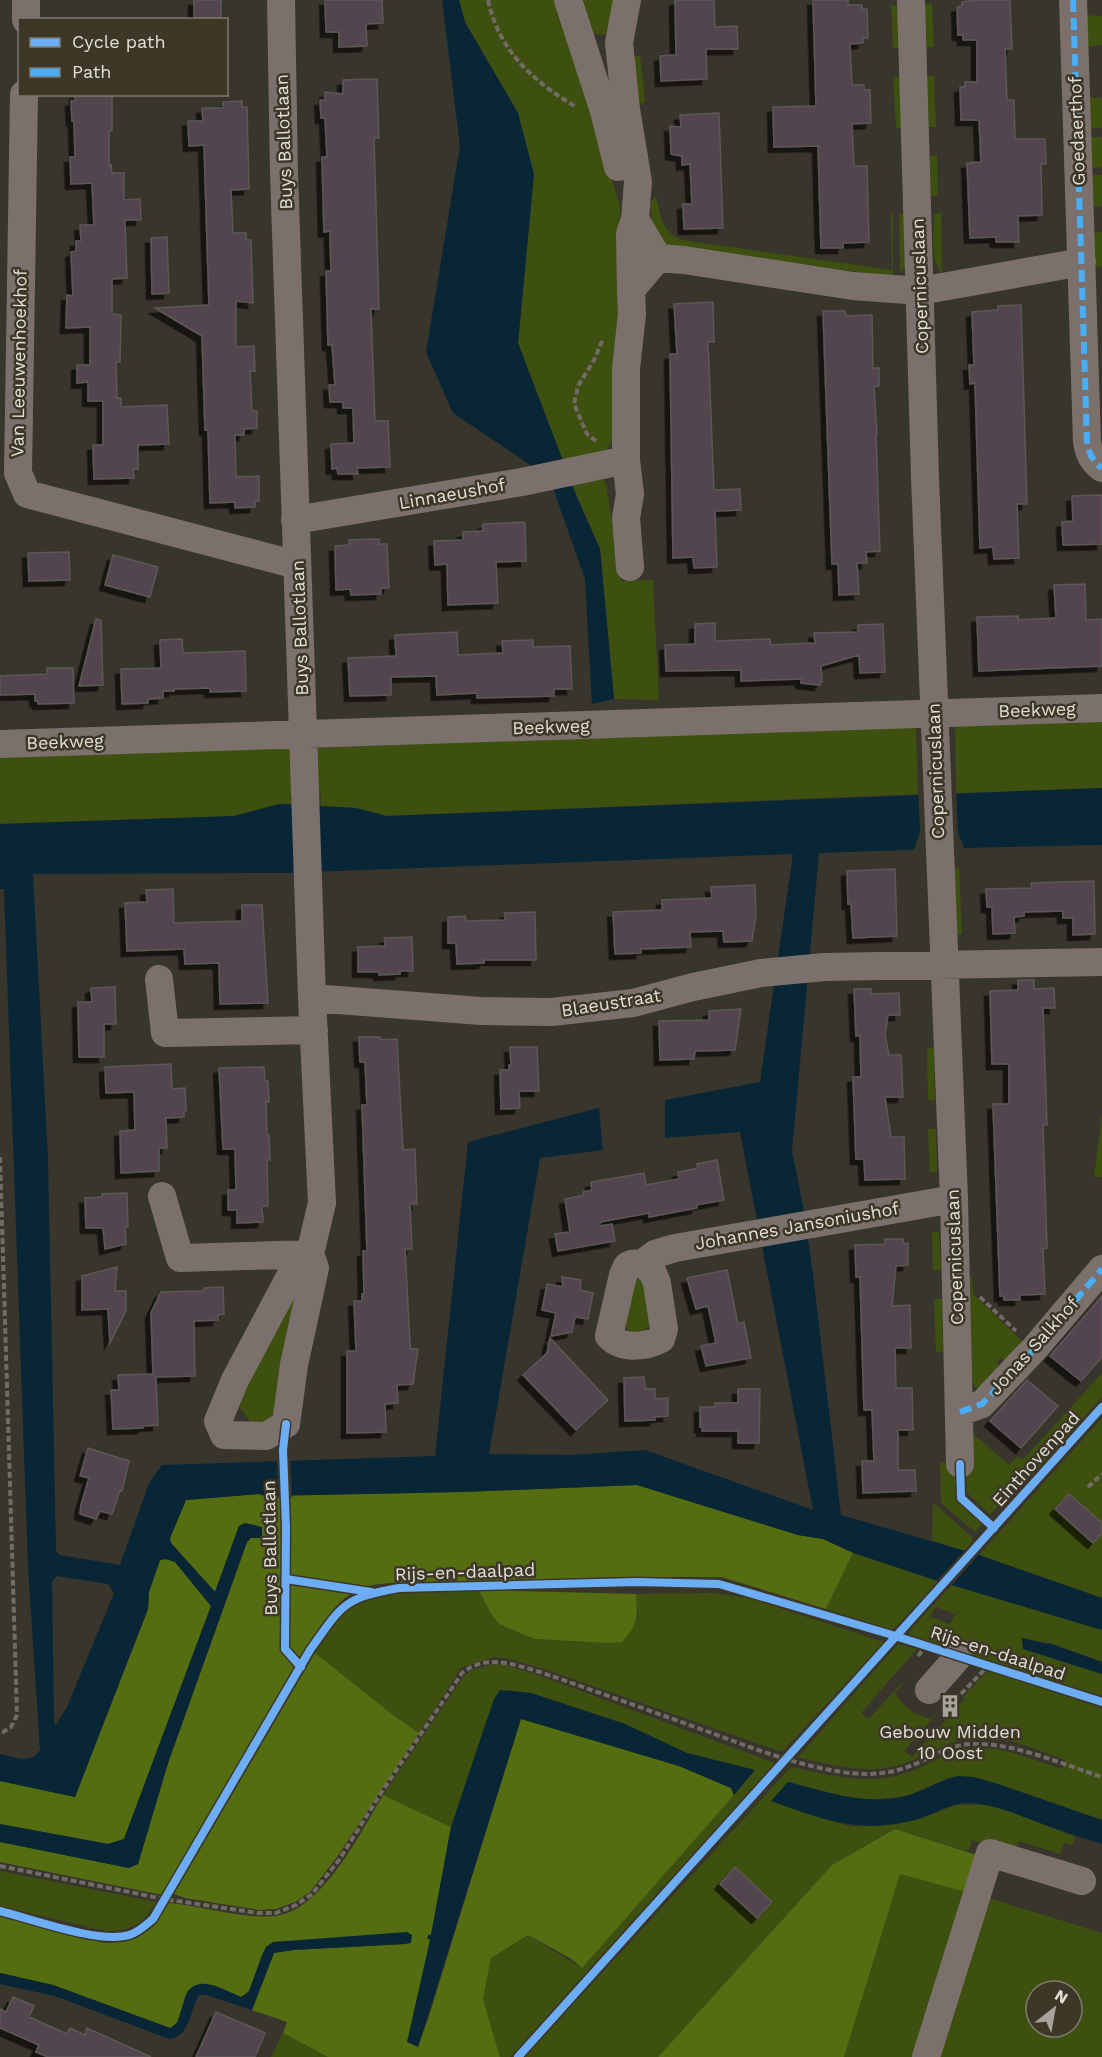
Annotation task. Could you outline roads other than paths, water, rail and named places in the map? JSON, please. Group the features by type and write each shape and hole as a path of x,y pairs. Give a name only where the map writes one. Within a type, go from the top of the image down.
{"street":[{"path":"26,0 26,18"},
{"name":"Buys Ballotlaan","path":"281,0 295,520 312,998 322,1203 310,1254 315,1268 296,1354 286,1424 266,1436 224,1436 218,1421 235,1380 294,1269 310,1254"},
{"path":"568,0 582,46 615,110 638,182 630,234 632,302 626,369 607,465 630,494 626,518 630,567"},
{"path":"615,110 620,43 627,0"},
{"name":"Copernicuslaan","path":"911,0 939,863 954,1199 960,1464"},
{"name":"Goedaerthof","path":"1073,0 1087,442 1095,463 1102,468"},
{"path":"582,46 620,43"},
{"name":"Van Leeuwenhoekhof","path":"24,96 18,473 27,494 297,565"},
{"path":"635,213 658,258"},
{"path":"658,258 853,286 920,291 1082,262"},
{"path":"632,302 658,258"},
{"name":"Linnaeushof","path":"295,520 522,482 607,465"},
{"name":"Beekweg","path":"0,744 1102,708"},
{"name":"Blaeustraat","path":"312,998 482,1011 552,1012 633,1003 693,987 761,973 825,967 1102,962"},
{"path":"159,979 165,1033 314,1030"},
{"path":"162,1196 180,1258 310,1254"},
{"name":"Johannes Jansoniushof","path":"643,1263 655,1254 675,1248 954,1199"},
{"name":"Jonas Salkhof","path":"960,1412 982,1404 1102,1269"},
{"path":"928,1690 958,1657"},
{"path":"926,2057 980,1850 1082,1881"}],"water":[{"path":"442,0 459,0 465,22 518,113 534,174 518,343 578,500 600,549 614,699 592,704 585,579 553,488 535,468 453,413 426,352 460,146"},
{"path":"1102,788 1102,845 819,853 792,1151 813,1274 841,1515 979,1555 1102,1598 1102,1630 938,1581 854,1553 823,1539 798,1535 637,1485 462,1492 266,1496 258,1494 186,1500 170,1538 171,1543 215,1592 239,1526 245,1523 262,1527 262,1538 251,1538 247,1542 168,1763 138,1864 129,1868 0,1842 0,1824 108,1844 124,1839 211,1606 175,1562 160,1560 149,1592 148,1609 75,1797 0,1781 0,1754 27,1759 36,1755 40,1750 28,1567 4,889 0,889 0,824 234,816 279,804 356,808 387,816","holes":["793,854 760,1082 665,1100 665,1138 740,1132 813,1510 645,1450 570,1455 489,1454 540,1158 603,1150 599,1108 468,1142 435,1456 162,1465 149,1483 120,1565 60,1555 56,1551 48,1160 33,874 285,873","57,1576 108,1584 114,1593 67,1707 56,1725 54,1722 52,1581"]},
{"path":"1022,1638 1049,1643 1102,1662 1102,1674 1023,1649"},
{"path":"500,1690 531,1693 625,1724 687,1753 755,1770 734,1795 731,1788 679,1766 521,1719 418,2047 407,2042 430,1940 427,1938 429,1934 431,1935 451,1827 494,1699"},
{"path":"958,1776 974,1777 998,1784 1102,1820 1102,1844 1000,1808 975,1803 959,1804 918,1819 878,1826 843,1823 771,1801 788,1782 861,1799 891,1799 906,1796"},
{"path":"407,1932 412,1935 411,1943 274,1953 252,2010 206,1995 199,1995 185,2028 176,2037 169,2039 55,1996 0,1984 0,1973 53,1985 170,2028 177,2022 187,1993 193,1986 214,1985 241,1997 245,1995 249,1991 266,1947 273,1942"}],"place":[{"name":"Gebouw Midden 10 Oost","path":"950,1706"}]}
